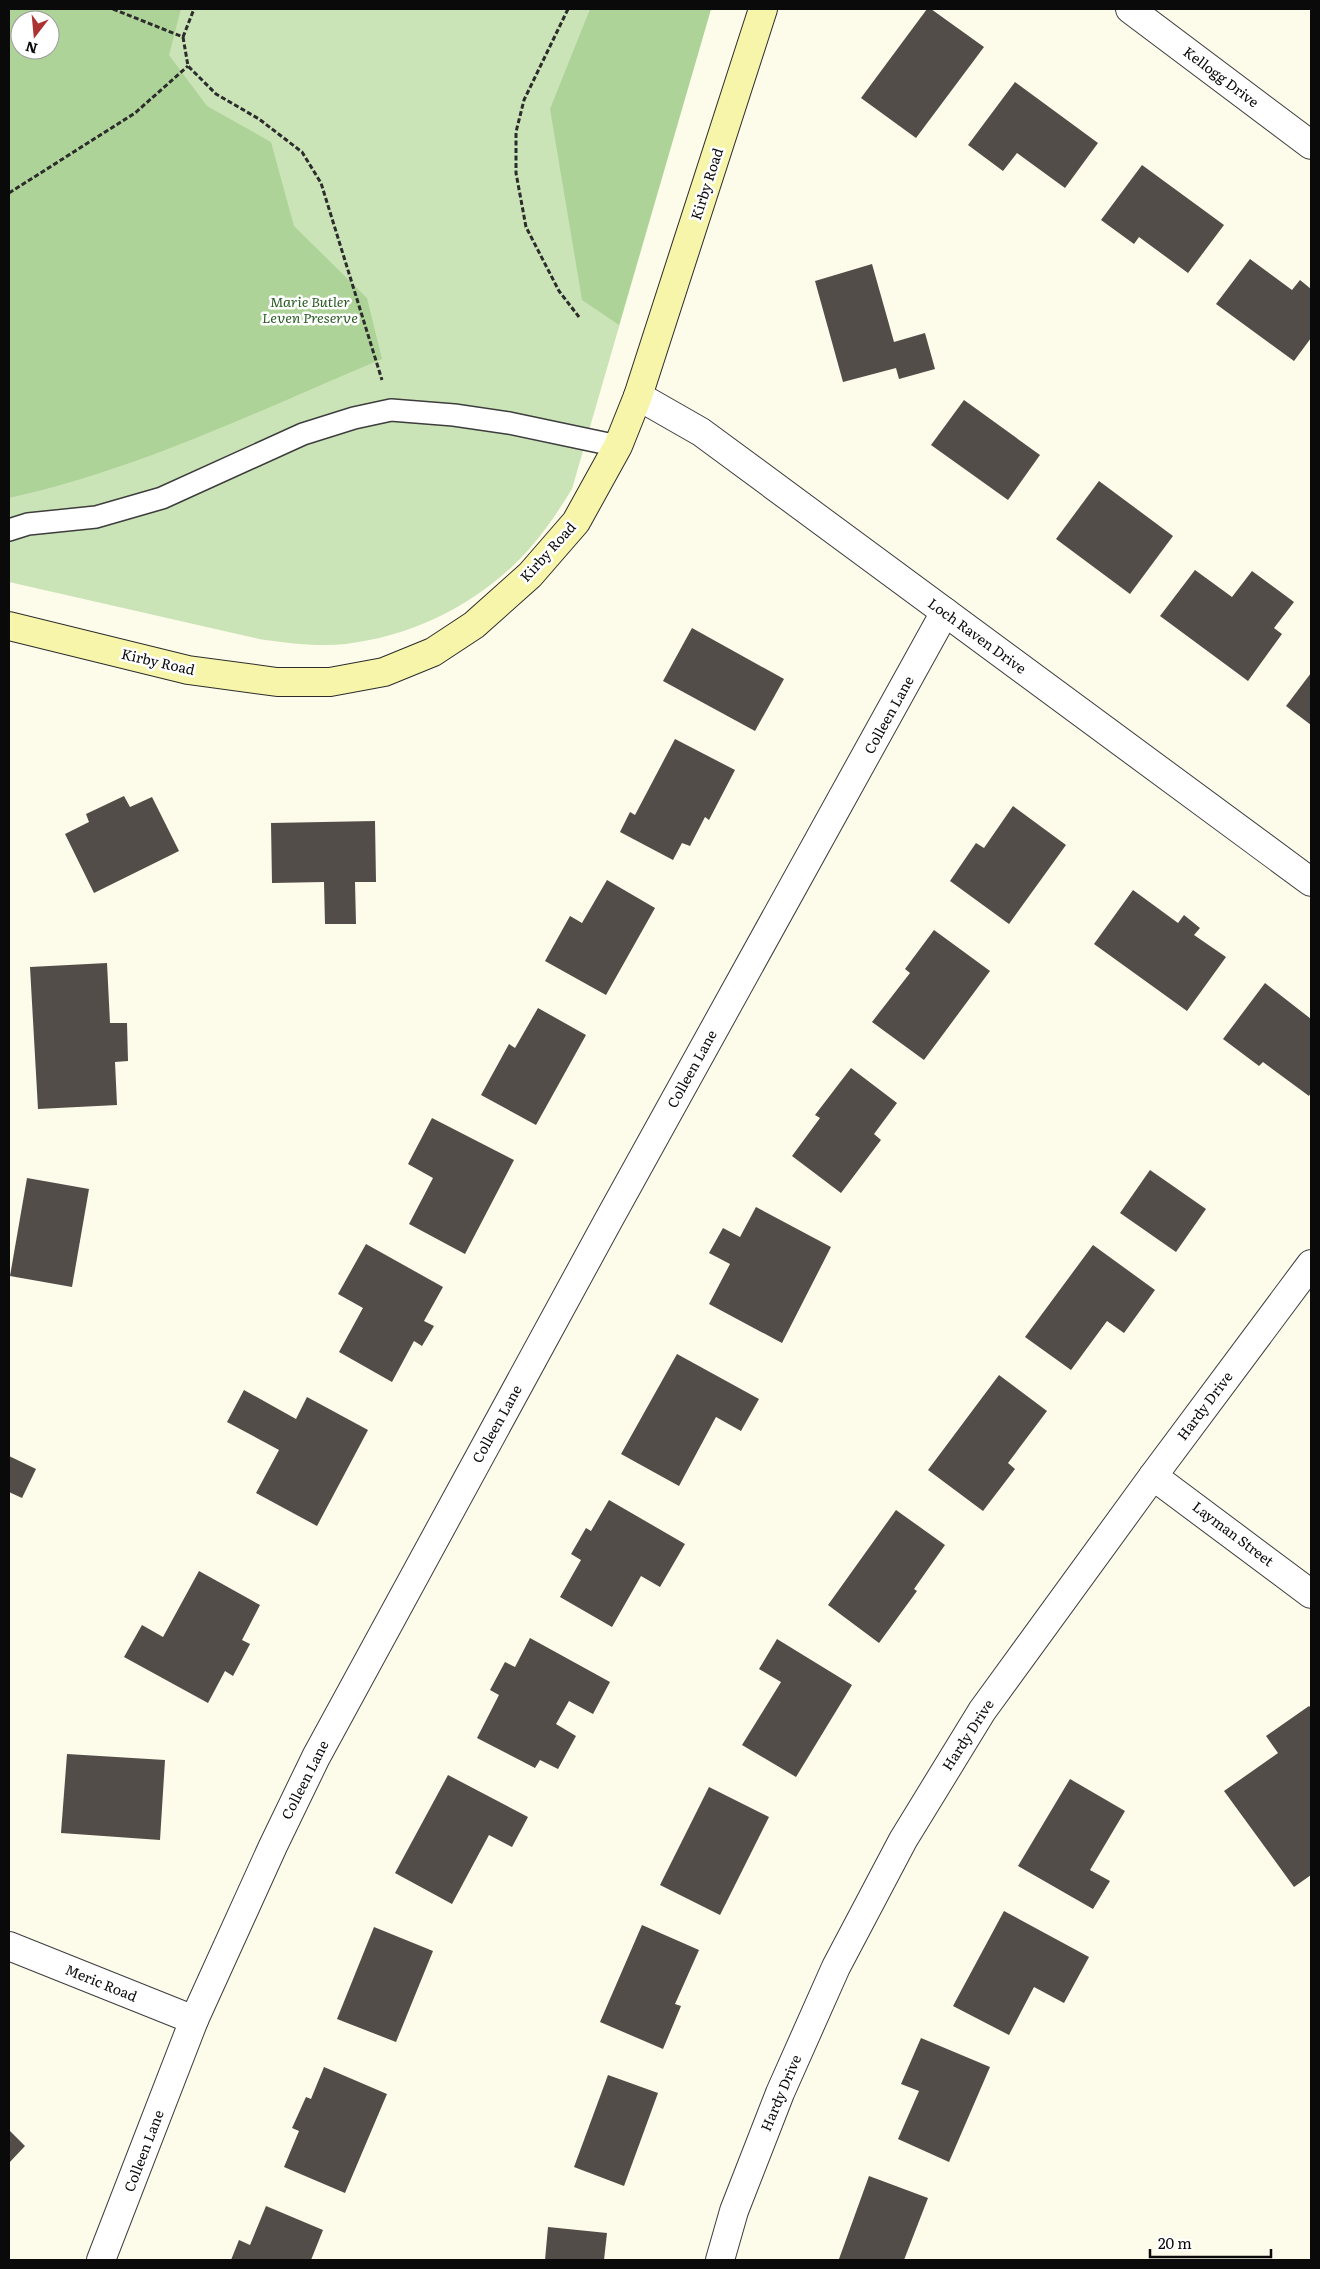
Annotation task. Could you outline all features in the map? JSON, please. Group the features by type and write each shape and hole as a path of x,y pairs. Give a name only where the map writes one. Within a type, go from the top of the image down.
{"main road":[{"name":"Kirby Road","path":"9,626 188,670 277,682 330,682 384,672 433,652 474,624 530,575 576,522 618,446 638,396 763,9"}],"street":[{"name":"Kellogg Drive","path":"1130,9 1311,145"},
{"name":"Loch Raven Drive","path":"638,396 701,432 1311,882"},
{"name":"Colleen Lane","path":"101,2260 194,2020 273,1846 316,1757 608,1222 945,612"},
{"name":"Hardy Drive","path":"720,2260 734,2211 780,2093 836,1966 903,1840 982,1712 1153,1476 1311,1264"},
{"name":"Layman Street","path":"1153,1476 1311,1594"},
{"name":"Meric Road","path":"9,1946 194,2020"}],"lane":[{"path":"9,530 28,524 96,517 162,498 303,434 354,418 391,410 454,415 509,423 618,446"}],"path":[{"path":"113,9 183,38"},
{"path":"194,9 183,38 188,66 216,94 259,119 302,152 321,183 391,410"},
{"path":"568,9 524,100 516,132 516,173 526,227 559,291 579,317"},
{"path":"9,193 135,113 188,66"}],"green space":[{"name":"Marie Butler Leven Preserve","path":"9,9 711,9 572,489 552,520 530,548 492,584 470,600 422,624 372,640 346,644 313,645 259,639 9,582"},
{"path":"9,9 181,9 169,55 207,106 271,142 294,226 367,298 382,359 152,455 105,472 9,498"},
{"path":"590,9 711,9 619,325 582,300 550,109"}],"building":[{"path":"927,9 931,9 984,47 916,138 861,98"},
{"path":"1015,82 1098,143 1065,188 1017,153 1003,171 968,145"},
{"path":"1142,165 1224,225 1188,273 1139,237 1134,244 1101,220"},
{"path":"1250,259 1292,290 1300,280 1311,289 1311,338 1294,361 1216,304"},
{"path":"872,264 894,342 925,333 935,369 899,379 896,368 843,382 815,281"},
{"path":"964,400 1040,455 1008,500 931,445"},
{"path":"1099,481 1173,536 1130,594 1056,539"},
{"path":"1195,570 1232,597 1252,571 1294,602 1274,628 1282,634 1248,681 1160,616"},
{"path":"692,628 784,679 755,731 663,681"},
{"path":"1311,673 1311,725 1286,706"},
{"path":"675,739 735,770 709,820 705,817 690,846 682,843 673,860 620,832 630,812 635,815"},
{"path":"124,796 130,807 152,797 179,851 94,893 65,834 89,822 86,814"},
{"path":"1013,806 1066,845 1009,924 950,881 976,843 984,848"},
{"path":"375,821 376,882 355,882 356,924 325,924 324,882 272,883 271,823"},
{"path":"607,880 655,908 606,995 545,961 570,916 582,923"},
{"path":"1133,890 1178,923 1184,915 1200,928 1194,935 1226,957 1187,1011 1094,944"},
{"path":"934,930 990,971 924,1060 872,1022 910,973 905,969"},
{"path":"107,963 110,1023 127,1023 128,1061 115,1062 117,1105 38,1109 30,967"},
{"path":"1265,983 1311,1019 1311,1092 1309,1096 1263,1062 1259,1066 1223,1039"},
{"path":"538,1008 586,1035 536,1125 481,1095 509,1044 515,1048"},
{"path":"851,1068 897,1103 874,1134 881,1140 841,1193 792,1156 820,1118 815,1115"},
{"path":"432,1118 514,1160 465,1254 409,1224 433,1178 408,1164"},
{"path":"1150,1170 1206,1209 1176,1252 1120,1213"},
{"path":"27,1178 89,1189 72,1287 10,1276"},
{"path":"756,1207 831,1247 782,1343 709,1304 730,1264 709,1253 723,1228 740,1237"},
{"path":"366,1244 443,1287 424,1321 434,1326 422,1346 414,1341 392,1382 339,1352 363,1308 338,1294"},
{"path":"1093,1245 1155,1290 1124,1333 1107,1321 1071,1370 1025,1337"},
{"path":"677,1354 759,1399 741,1431 716,1417 679,1486 621,1454"},
{"path":"999,1375 1047,1411 1008,1463 1015,1469 983,1511 928,1470"},
{"path":"244,1390 296,1419 307,1397 368,1430 317,1526 256,1493 279,1450 227,1422"},
{"path":"9,1456 36,1469 22,1498 9,1492"},
{"path":"609,1500 685,1544 660,1587 641,1576 612,1627 560,1597 581,1560 571,1554 586,1528 591,1531"},
{"path":"896,1510 945,1545 914,1589 917,1591 879,1643 828,1605"},
{"path":"199,1571 260,1605 242,1640 250,1644 233,1676 225,1671 208,1703 124,1657 142,1625 163,1637"},
{"path":"530,1638 610,1682 593,1714 569,1701 556,1724 576,1736 558,1769 540,1760 535,1768 477,1738 499,1695 490,1690 505,1662 515,1667"},
{"path":"777,1639 852,1685 796,1777 742,1745 781,1682 759,1669"},
{"path":"1309,1706 1311,1708 1311,1875 1294,1887 1224,1791 1278,1753 1266,1736"},
{"path":"67,1754 165,1760 160,1840 61,1833"},
{"path":"448,1775 528,1817 512,1847 489,1835 452,1904 395,1873"},
{"path":"1070,1779 1125,1811 1090,1870 1110,1881 1093,1909 1018,1866"},
{"path":"709,1787 769,1817 720,1915 660,1885"},
{"path":"1004,1911 1089,1957 1064,2003 1034,1987 1009,2035 953,2006"},
{"path":"642,1925 699,1950 675,2004 681,2006 663,2049 600,2022"},
{"path":"374,1927 433,1951 396,2042 337,2019"},
{"path":"921,2038 990,2067 949,2162 898,2139 919,2091 901,2084"},
{"path":"324,2067 387,2094 345,2193 284,2167 299,2131 292,2128 306,2097 311,2099"},
{"path":"608,2075 658,2093 624,2186 574,2167"},
{"path":"9,2130 25,2146 9,2163"},
{"path":"869,2176 928,2198 904,2260 839,2259"},
{"path":"266,2206 323,2230 311,2260 231,2260 239,2240 250,2245"},
{"path":"548,2227 607,2233 604,2260 545,2260"}]}
